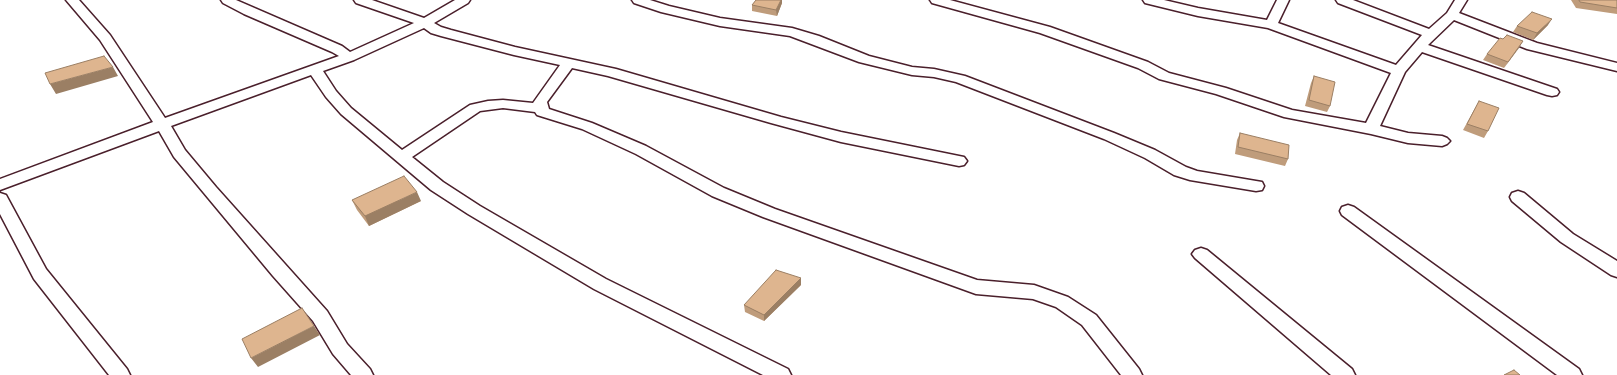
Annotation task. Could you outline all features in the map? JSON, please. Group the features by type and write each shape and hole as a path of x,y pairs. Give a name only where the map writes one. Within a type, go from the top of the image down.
{"street":[{"path":"72,0 105,38 179,152 210,191 320,316 340,349 363,375"},
{"path":"227,0 248,11 337,49 349,57"},
{"path":"360,0 425,23 446,34 568,64 611,72 776,120 841,137 959,161"},
{"path":"0,184 349,57 425,23 464,0"},
{"path":"638,0 720,22 792,32 864,59 912,71 934,73 960,79 1109,136 1150,154 1180,171 1196,176 1256,186"},
{"path":"936,0 1045,30 1143,65 1164,76 1221,91 1289,114 1371,129 1408,138 1442,140"},
{"path":"1148,0 1198,12 1271,26 1399,71"},
{"path":"1271,26 1283,0"},
{"path":"1342,0 1431,34"},
{"path":"1371,129 1399,71 1431,34 1452,15 1461,0"},
{"path":"1452,15 1532,46 1617,67"},
{"path":"1420,46 1552,92"},
{"path":"568,64 540,102 542,112 587,126 641,150 718,192 768,213 976,287 1034,292 1062,302 1089,320 1132,375"},
{"path":"315,70 346,111 437,186 474,210 593,280 781,375"},
{"path":"402,157 475,108 503,104 540,108"},
{"path":"1518,197 1567,238 1617,270"},
{"path":"0,199 40,274 120,375"},
{"path":"1348,211 1572,375"},
{"path":"1201,254 1345,375"}],"building":[{"path":"756,0 781,0 776,10 752,5"},
{"path":"1579,0 1617,0 1617,8 1580,2"},
{"path":"1532,12 1552,19 1537,33 1517,26"},
{"path":"1507,35 1523,41 1508,62 1487,54 1500,38 1503,39"},
{"path":"104,56 113,67 50,84 45,73"},
{"path":"1314,76 1335,82 1330,106 1309,100"},
{"path":"1479,101 1499,108 1488,131 1467,124"},
{"path":"1240,133 1289,145 1288,159 1238,147"},
{"path":"404,176 417,192 365,216 352,200"},
{"path":"776,270 801,278 764,315 744,305"},
{"path":"302,308 314,326 251,358 242,339"},
{"path":"1514,370 1520,375 1504,375"}]}
